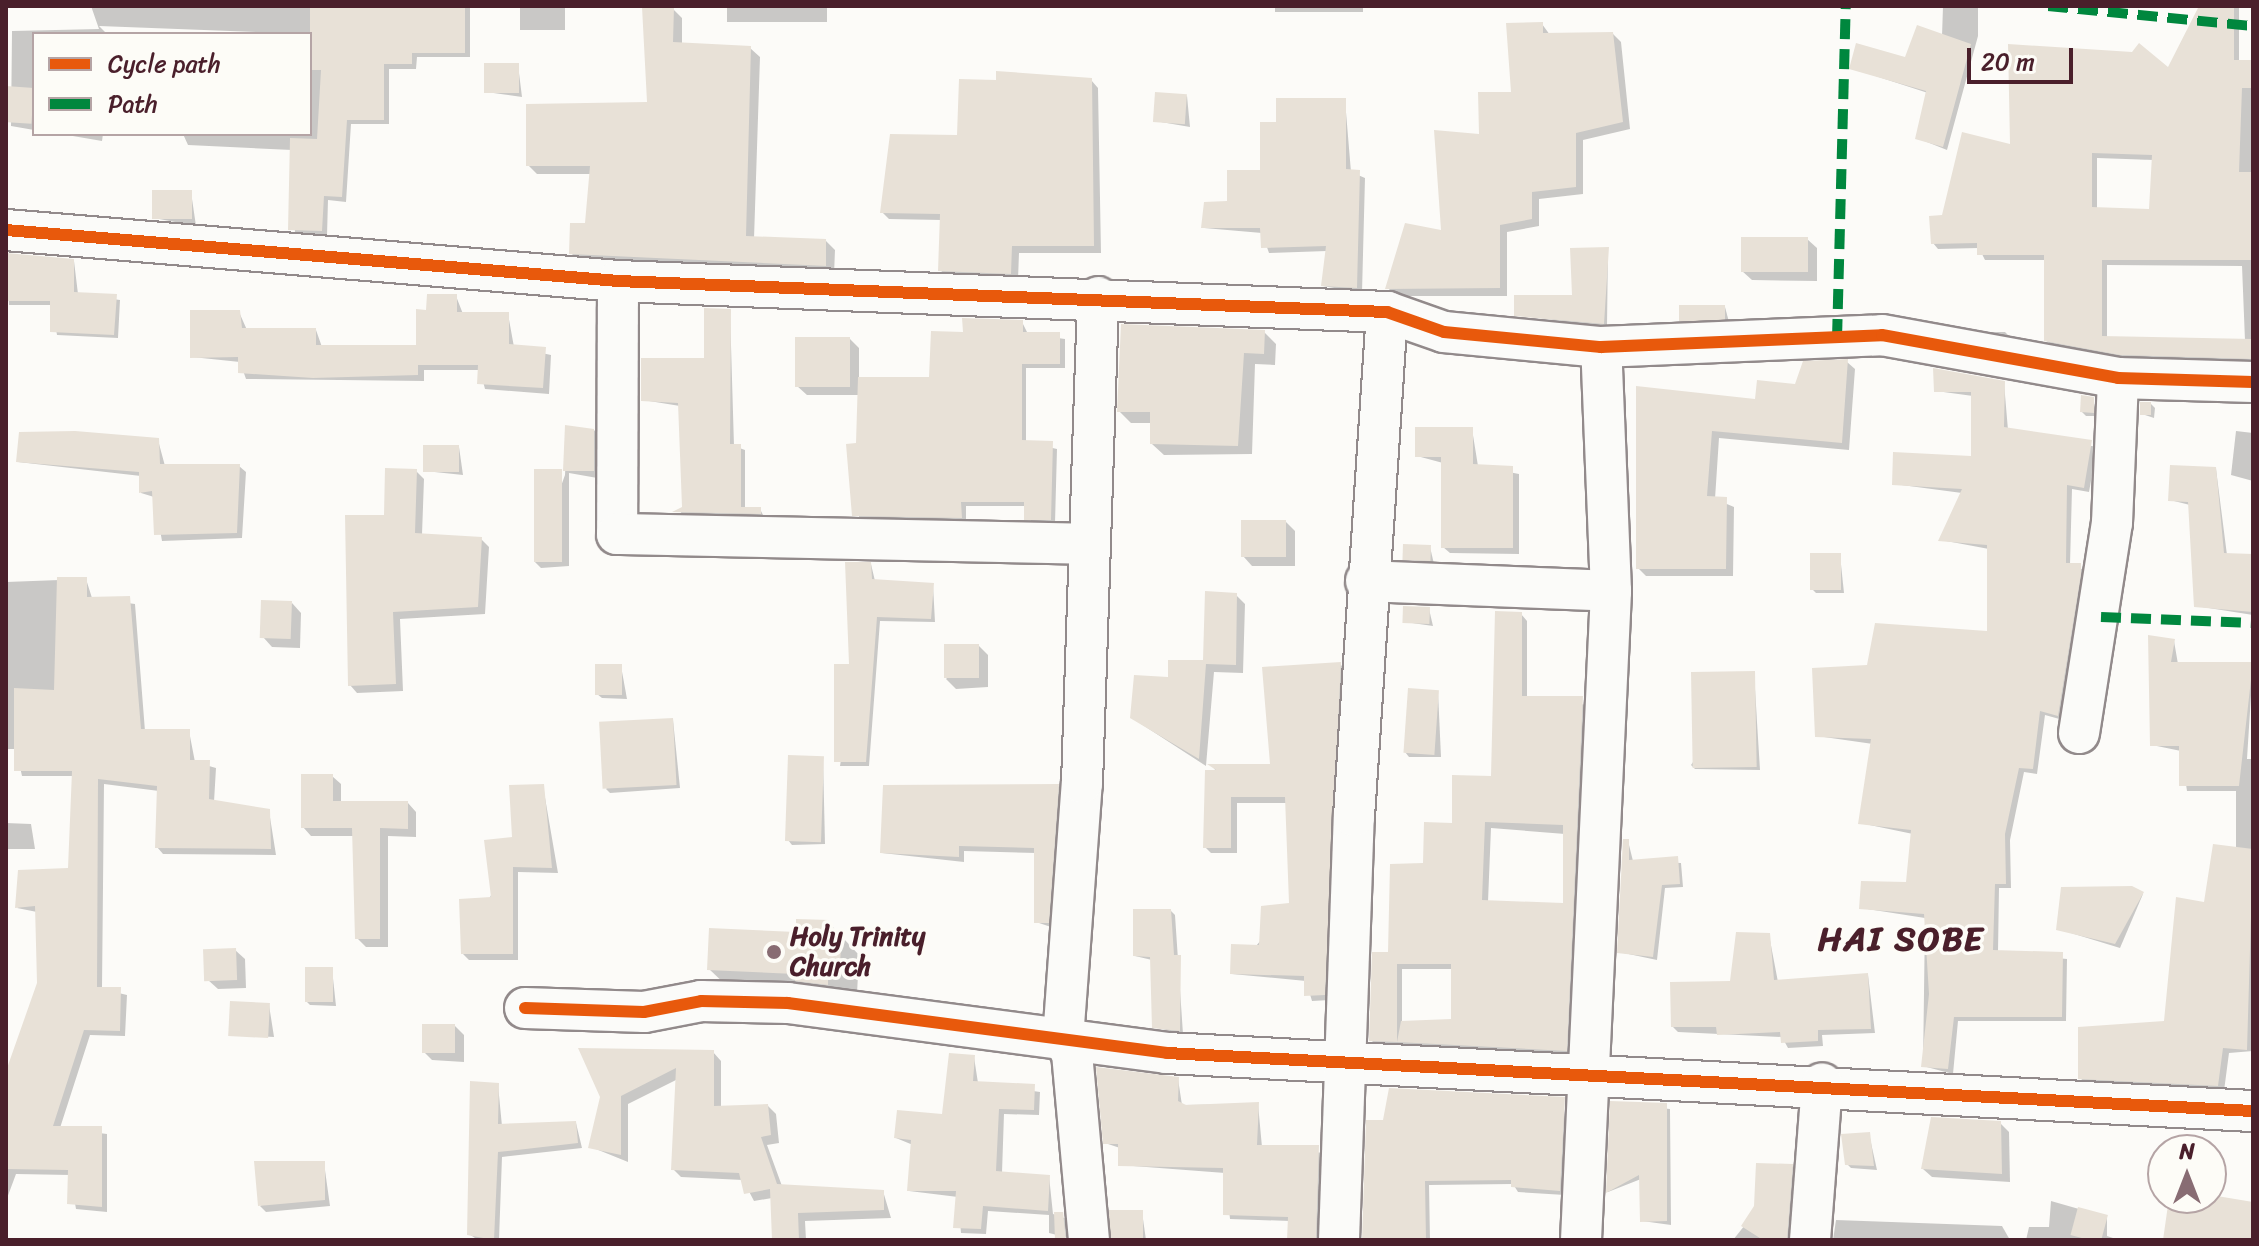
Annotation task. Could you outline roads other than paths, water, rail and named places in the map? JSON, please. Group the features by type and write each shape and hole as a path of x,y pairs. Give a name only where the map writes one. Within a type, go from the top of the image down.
{"street":[{"path":"6,230 618,281 1098,297 1387,312 1444,332 1601,347 1882,335 2118,378 2253,382"},
{"path":"618,281 617,534 1088,544"},
{"path":"1089,1240 1072,1053 1063,1039 1082,783 1098,297"},
{"path":"1339,1240 1350,1061 1366,581 1387,312"},
{"path":"1581,1240 1611,591 1601,347"},
{"path":"2079,733 2112,523 2118,378"},
{"path":"1366,581 1611,591"},
{"path":"525,1008 644,1012 701,1001 788,1003 1167,1053 1350,1061 1588,1078 1822,1083 2253,1111"},
{"path":"1810,1240 1822,1083"}],"place":[{"name":"Holy Trinity Church","path":"774,952"}],"district":[{"name":"HAI SOBE","path":"1901,940"}]}
